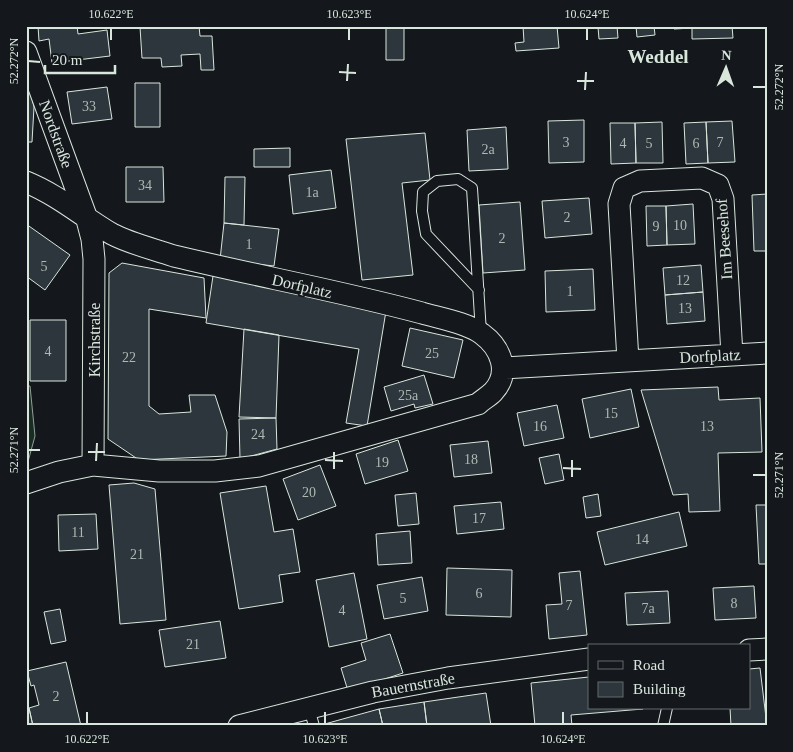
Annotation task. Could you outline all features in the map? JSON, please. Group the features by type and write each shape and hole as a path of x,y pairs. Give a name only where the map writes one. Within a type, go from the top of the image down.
{"street":[{"name":"Nordstraße","path":"26,52 86,216"},
{"name":"Im Beesehof","path":"628,361 619,204 624,188 640,181 702,178 718,185 724,199 732,355"},
{"path":"26,182 43,188 86,216"},
{"name":"Dorfplatz","path":"86,216 113,234 174,256 396,306 460,324 481,333 499,353 503,368 767,353"},
{"name":"Kirchstraße","path":"86,216 92,239 94,259 93,465"},
{"path":"26,483 59,472 93,465 159,471 215,471 259,466 478,404 500,383 503,368"},
{"path":"750,650 767,648"},
{"name":"Bauernstraße","path":"239,726 311,717 373,692 448,678 588,659"}],"lane":[{"path":"479,290 426,234 422,211 423,192 437,181 458,179 472,188 479,290 481,333"},
{"path":"664,726 667,710"}],"green space":[{"path":"26,386 30,386 35,436 26,469"}],"building":[{"path":"38,26 77,26 78,34 107,30 110,56 52,63 49,39 39,41"},
{"path":"199,26 200,36 212,36 214,70 201,70 200,54 181,55 182,66 162,67 161,58 142,58 140,27"},
{"path":"386,26 404,26 404,60 386,60"},
{"path":"523,26 557,26 559,48 516,51 515,43 524,42"},
{"path":"582,26 617,26 618,38 599,39 598,27 582,28"},
{"path":"636,26 654,26 655,35 637,37"},
{"path":"674,26 732,26 733,38 692,39 692,28 674,29"},
{"path":"135,83 160,83 160,127 135,127"},
{"path":"107,87 112,119 72,124 67,92"},
{"path":"26,93 31,93 34,107 32,142 26,142"},
{"path":"584,120 584,162 549,163 548,121"},
{"path":"732,121 735,162 708,163 706,122"},
{"path":"662,122 663,163 636,163 635,123"},
{"path":"706,122 708,163 686,164 684,123"},
{"path":"610,123 635,123 636,163 611,164"},
{"path":"506,127 508,169 469,171 467,130"},
{"path":"425,133 430,180 402,183 413,275 362,280 346,139"},
{"path":"290,148 290,167 254,167 254,149"},
{"path":"126,167 163,167 164,202 126,202"},
{"path":"331,170 336,208 293,214 289,175"},
{"path":"225,177 245,177 244,225 224,223"},
{"path":"767,194 767,251 754,251 752,195"},
{"path":"589,198 592,234 545,238 542,201"},
{"path":"520,202 525,270 483,273 479,205"},
{"path":"693,204 695,244 667,245 666,206"},
{"path":"646,206 666,206 667,245 647,246"},
{"path":"224,223 279,229 274,266 220,260"},
{"path":"26,224 70,255 45,290 26,276"},
{"path":"122,263 204,278 206,318 149,309 149,406 159,414 191,412 189,395 215,395 227,432 226,456 139,460 108,439 109,273"},
{"path":"701,265 703,292 665,295 663,268"},
{"path":"593,269 595,310 546,312 545,271"},
{"path":"213,276 387,305 367,426 346,423 359,349 206,323"},
{"path":"703,292 705,321 667,324 665,295"},
{"path":"30,320 66,320 66,381 30,381"},
{"path":"410,328 463,340 454,378 402,366"},
{"path":"244,329 279,335 276,418 239,417"},
{"path":"424,375 433,404 415,408 414,404 391,411 384,387"},
{"path":"718,387 719,400 760,398 762,452 718,453 720,511 689,512 688,494 673,495 641,390"},
{"path":"631,389 639,427 590,438 582,399"},
{"path":"557,405 564,438 524,446 517,413"},
{"path":"276,418 277,449 240,459 239,419"},
{"path":"398,440 408,471 365,484 356,454"},
{"path":"488,441 492,473 454,477 450,445"},
{"path":"559,454 564,480 545,484 539,458"},
{"path":"320,465 336,506 298,520 283,479"},
{"path":"134,483 155,489 166,620 120,624 109,485"},
{"path":"266,486 274,532 293,529 300,572 279,575 283,602 239,609 220,493"},
{"path":"416,493 419,524 398,526 395,495"},
{"path":"598,494 601,516 586,518 583,497"},
{"path":"501,502 504,529 457,534 454,506"},
{"path":"756,505 767,505 767,564 759,564"},
{"path":"679,512 687,546 605,565 597,532"},
{"path":"96,514 98,549 59,551 58,515"},
{"path":"410,531 412,563 378,565 376,534"},
{"path":"447,568 512,570 511,617 446,615"},
{"path":"580,571 587,635 549,639 546,605 562,604 559,573"},
{"path":"354,573 367,639 329,647 316,580"},
{"path":"422,577 428,611 384,619 377,585"},
{"path":"754,586 756,618 715,620 713,588"},
{"path":"668,591 670,623 627,625 625,593"},
{"path":"60,609 66,641 51,644 44,612"},
{"path":"220,621 226,658 165,667 159,630"},
{"path":"390,634 403,673 348,691 341,668 366,660 361,643"},
{"path":"66,662 81,726 33,726 29,708 39,705 34,685 31,686 27,671"},
{"path":"760,668 767,726 731,726 730,710 750,710 750,669"},
{"path":"588,677 588,710 631,710 571,715 572,726 535,726 531,683"},
{"path":"486,693 491,726 427,726 424,702"},
{"path":"424,702 427,726 383,726 379,709"},
{"path":"29,708 33,726 26,726 26,709"},
{"path":"379,709 383,726 321,725"}],"district":[{"name":"Weddel","path":"658,56"}]}
